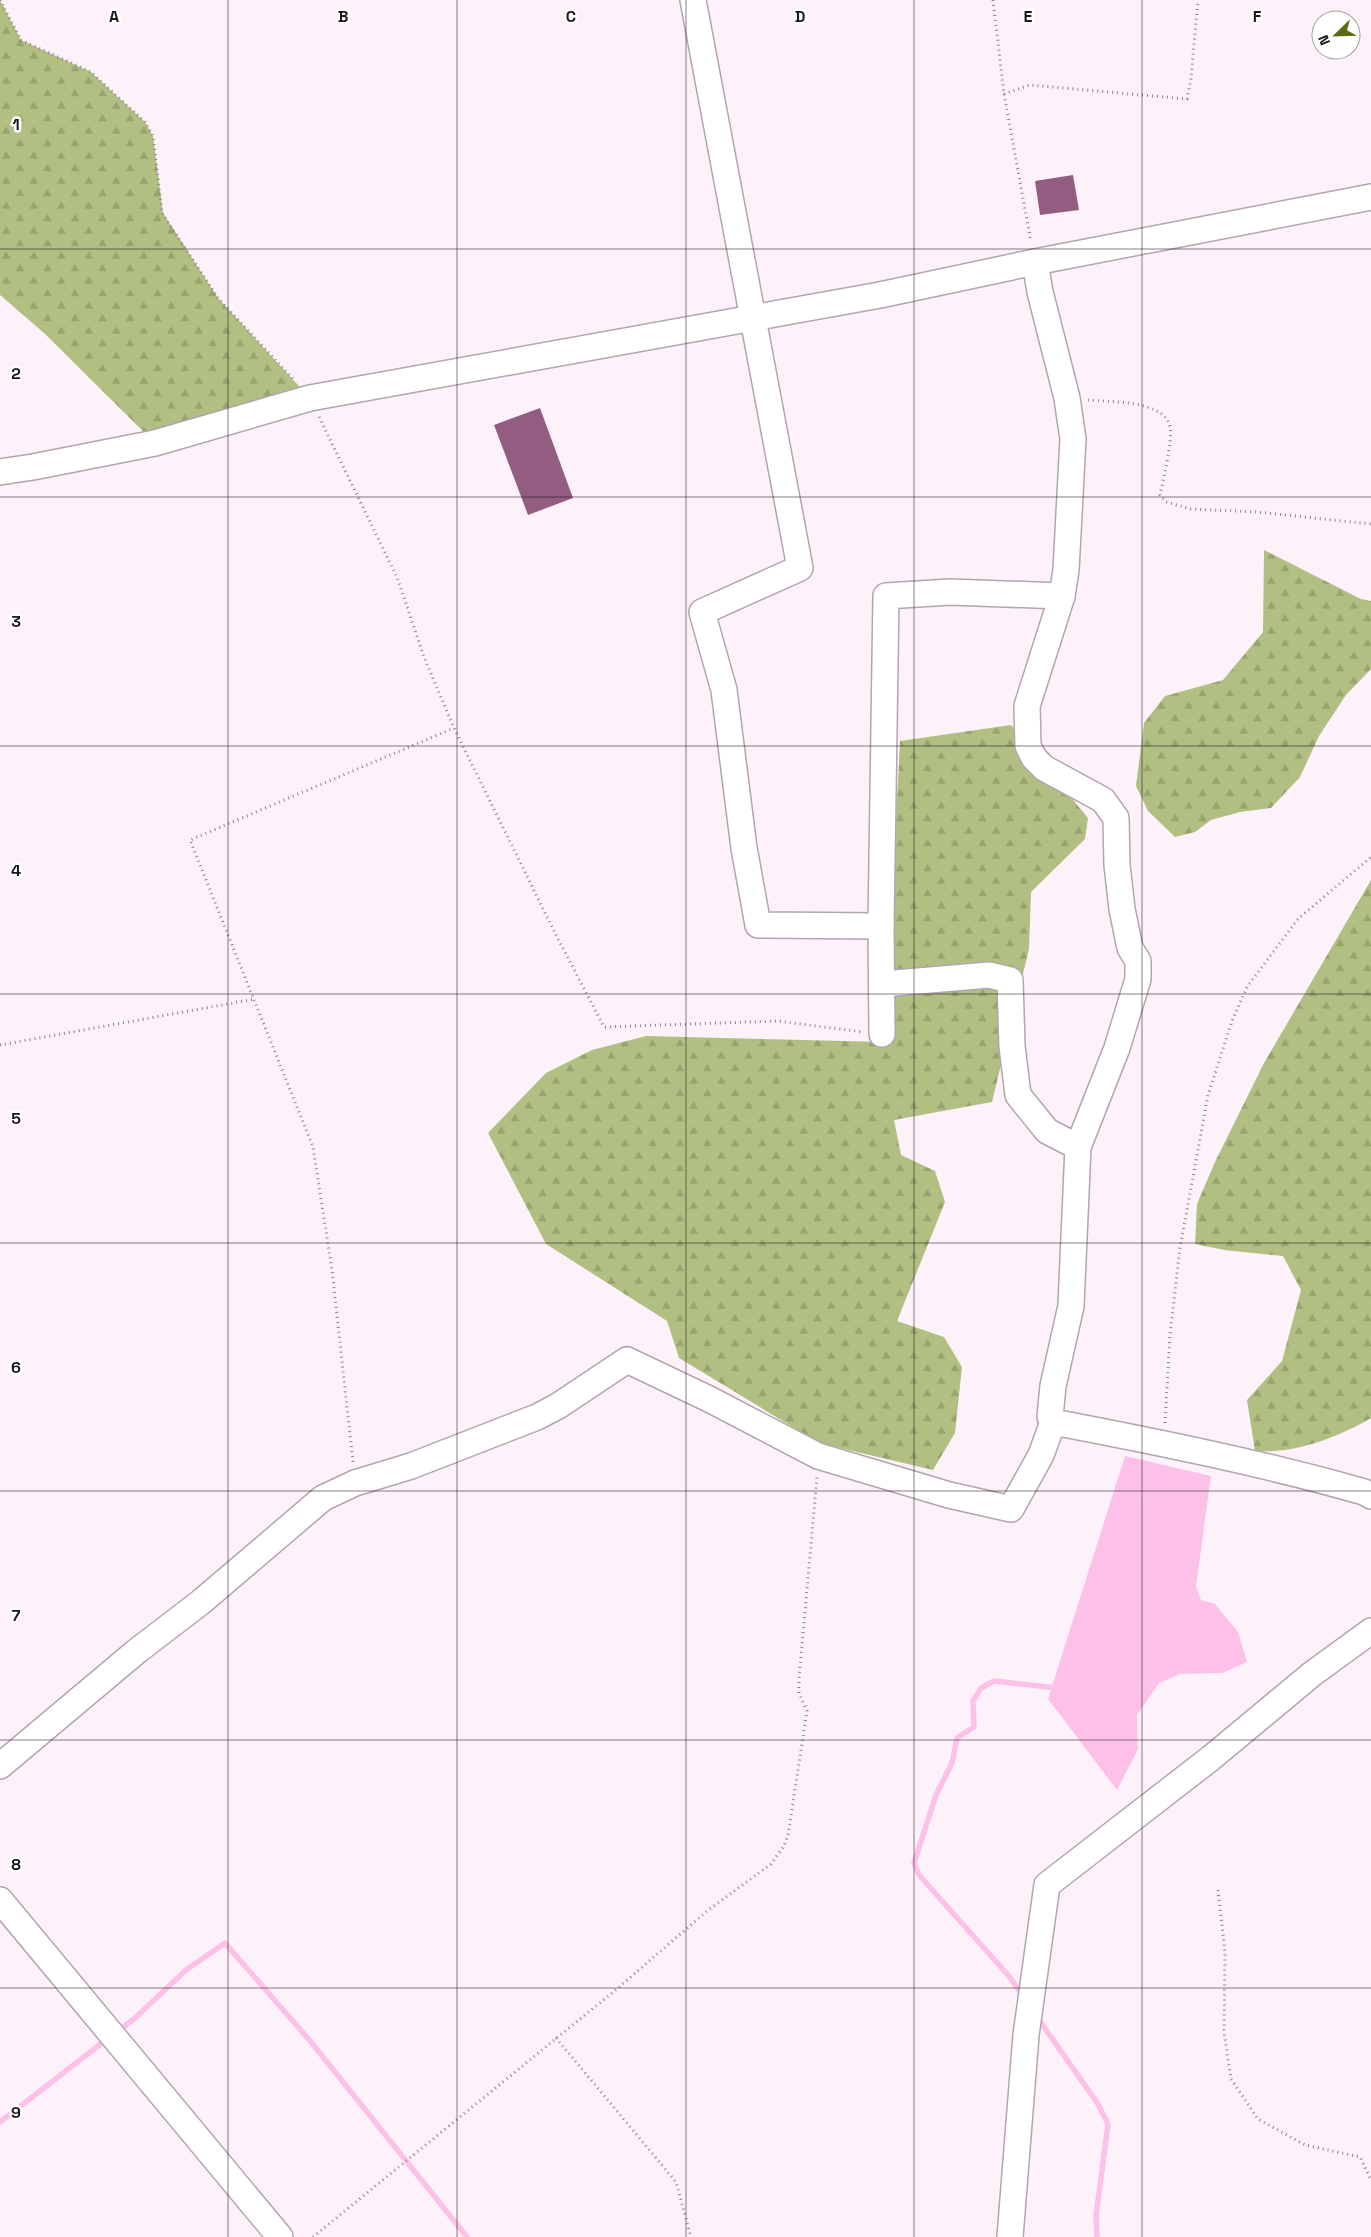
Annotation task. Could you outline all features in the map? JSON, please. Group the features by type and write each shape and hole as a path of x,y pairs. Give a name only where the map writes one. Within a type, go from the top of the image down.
{"street":[{"path":"693,0 800,568 702,612 724,690 744,848 758,925 881,926"},
{"path":"0,472 33,468 155,443 310,398 880,295 1035,262 1371,197"},
{"path":"1035,262 1040,292 1068,398 1073,439 1066,570 1062,596 1027,706 1028,746 1034,758 1044,768 1103,800 1116,818 1117,865 1122,909 1130,948 1138,961 1138,979 1117,1048 1078,1147 1072,1306 1053,1386 1050,1417 1054,1422 1164,1443 1290,1471 1364,1492 1371,1496"},
{"path":"882,1034 881,926 886,596 950,592 1062,596"},
{"path":"883,984 989,975 1010,980 1012,1046 1018,1095 1047,1131 1078,1147"},
{"path":"0,1766 137,1651 201,1602 322,1498 355,1483 411,1466 536,1418 558,1406 627,1360 709,1399 818,1456 949,1495 1011,1509 1042,1455 1054,1422"},
{"path":"1010,2237 1026,2035 1047,1885 1210,1758 1312,1674 1371,1631"},
{"path":"0,1900 280,2237"}],"path":[{"path":"0,0 21,40 91,72 146,122 153,136 162,213 218,298 310,398 397,577 424,657 454,728 555,933 604,1027 777,1022 882,1034"},
{"path":"993,0 1004,94 1035,262"},
{"path":"1004,94 1030,85 1187,99 1192,78 1198,0"},
{"path":"1068,398 1139,405 1156,409 1167,418 1171,428 1160,495 1166,502 1191,509 1257,512 1371,524"},
{"path":"355,1483 332,1270 313,1148 190,840 454,728"},
{"path":"1164,1443 1170,1335 1180,1248 1208,1095 1232,1021 1247,987 1298,918 1371,857"},
{"path":"0,1045 255,999"},
{"path":"313,2237 556,2038 707,1911 771,1864 784,1846 790,1824 807,1711 799,1693 799,1678 817,1493 818,1456"},
{"path":"1218,1890 1225,1952 1224,2032 1231,2079 1258,2119 1305,2145 1360,2157 1371,2180"},
{"path":"556,2038 676,2182 691,2237"}],"green space":[{"path":"0,0 21,40 91,72 145,122 153,136 163,213 218,298 310,398 155,443 44,333 0,295"},
{"path":"1264,550 1361,599 1371,601 1371,669 1346,695 1319,736 1300,777 1271,808 1240,812 1211,820 1195,832 1175,837 1148,811 1136,786 1144,723 1165,696 1223,680 1263,632"},
{"path":"1011,725 1088,818 1085,839 1031,892 1029,949 992,1102 894,1120 901,1155 935,1171 945,1202 897,1321 944,1337 962,1367 955,1433 933,1470 819,1443 679,1358 667,1321 546,1244 488,1133 546,1073 592,1050 646,1036 885,1042 900,741"},
{"path":"1371,880 1371,1418 1344,1432 1315,1443 1285,1450 1255,1451 1247,1400 1282,1361 1301,1290 1283,1256 1224,1250 1195,1244 1197,1204 1215,1162 1264,1063"}],"shaded area":[{"path":"1125,1456 1211,1476 1196,1586 1201,1600 1215,1604 1238,1632 1247,1662 1222,1673 1180,1674 1159,1683 1137,1715 1138,1749 1117,1790 1048,1699"}],"building":[{"path":"1073,175 1079,210 1040,215 1035,181"},
{"path":"540,408 573,498 528,515 494,425"}],"waterway":[{"path":"1024,1997 1008,1975 919,1875 914,1863 936,1795 952,1763 957,1738 974,1727 973,1701 981,1688 994,1681 1058,1688"},
{"path":"117,2032 134,2019 186,1970 225,1943 311,2042 467,2237"},
{"path":"1037,2017 1098,2104 1108,2124 1096,2216 1097,2237"},
{"path":"0,2122 107,2039"}]}
